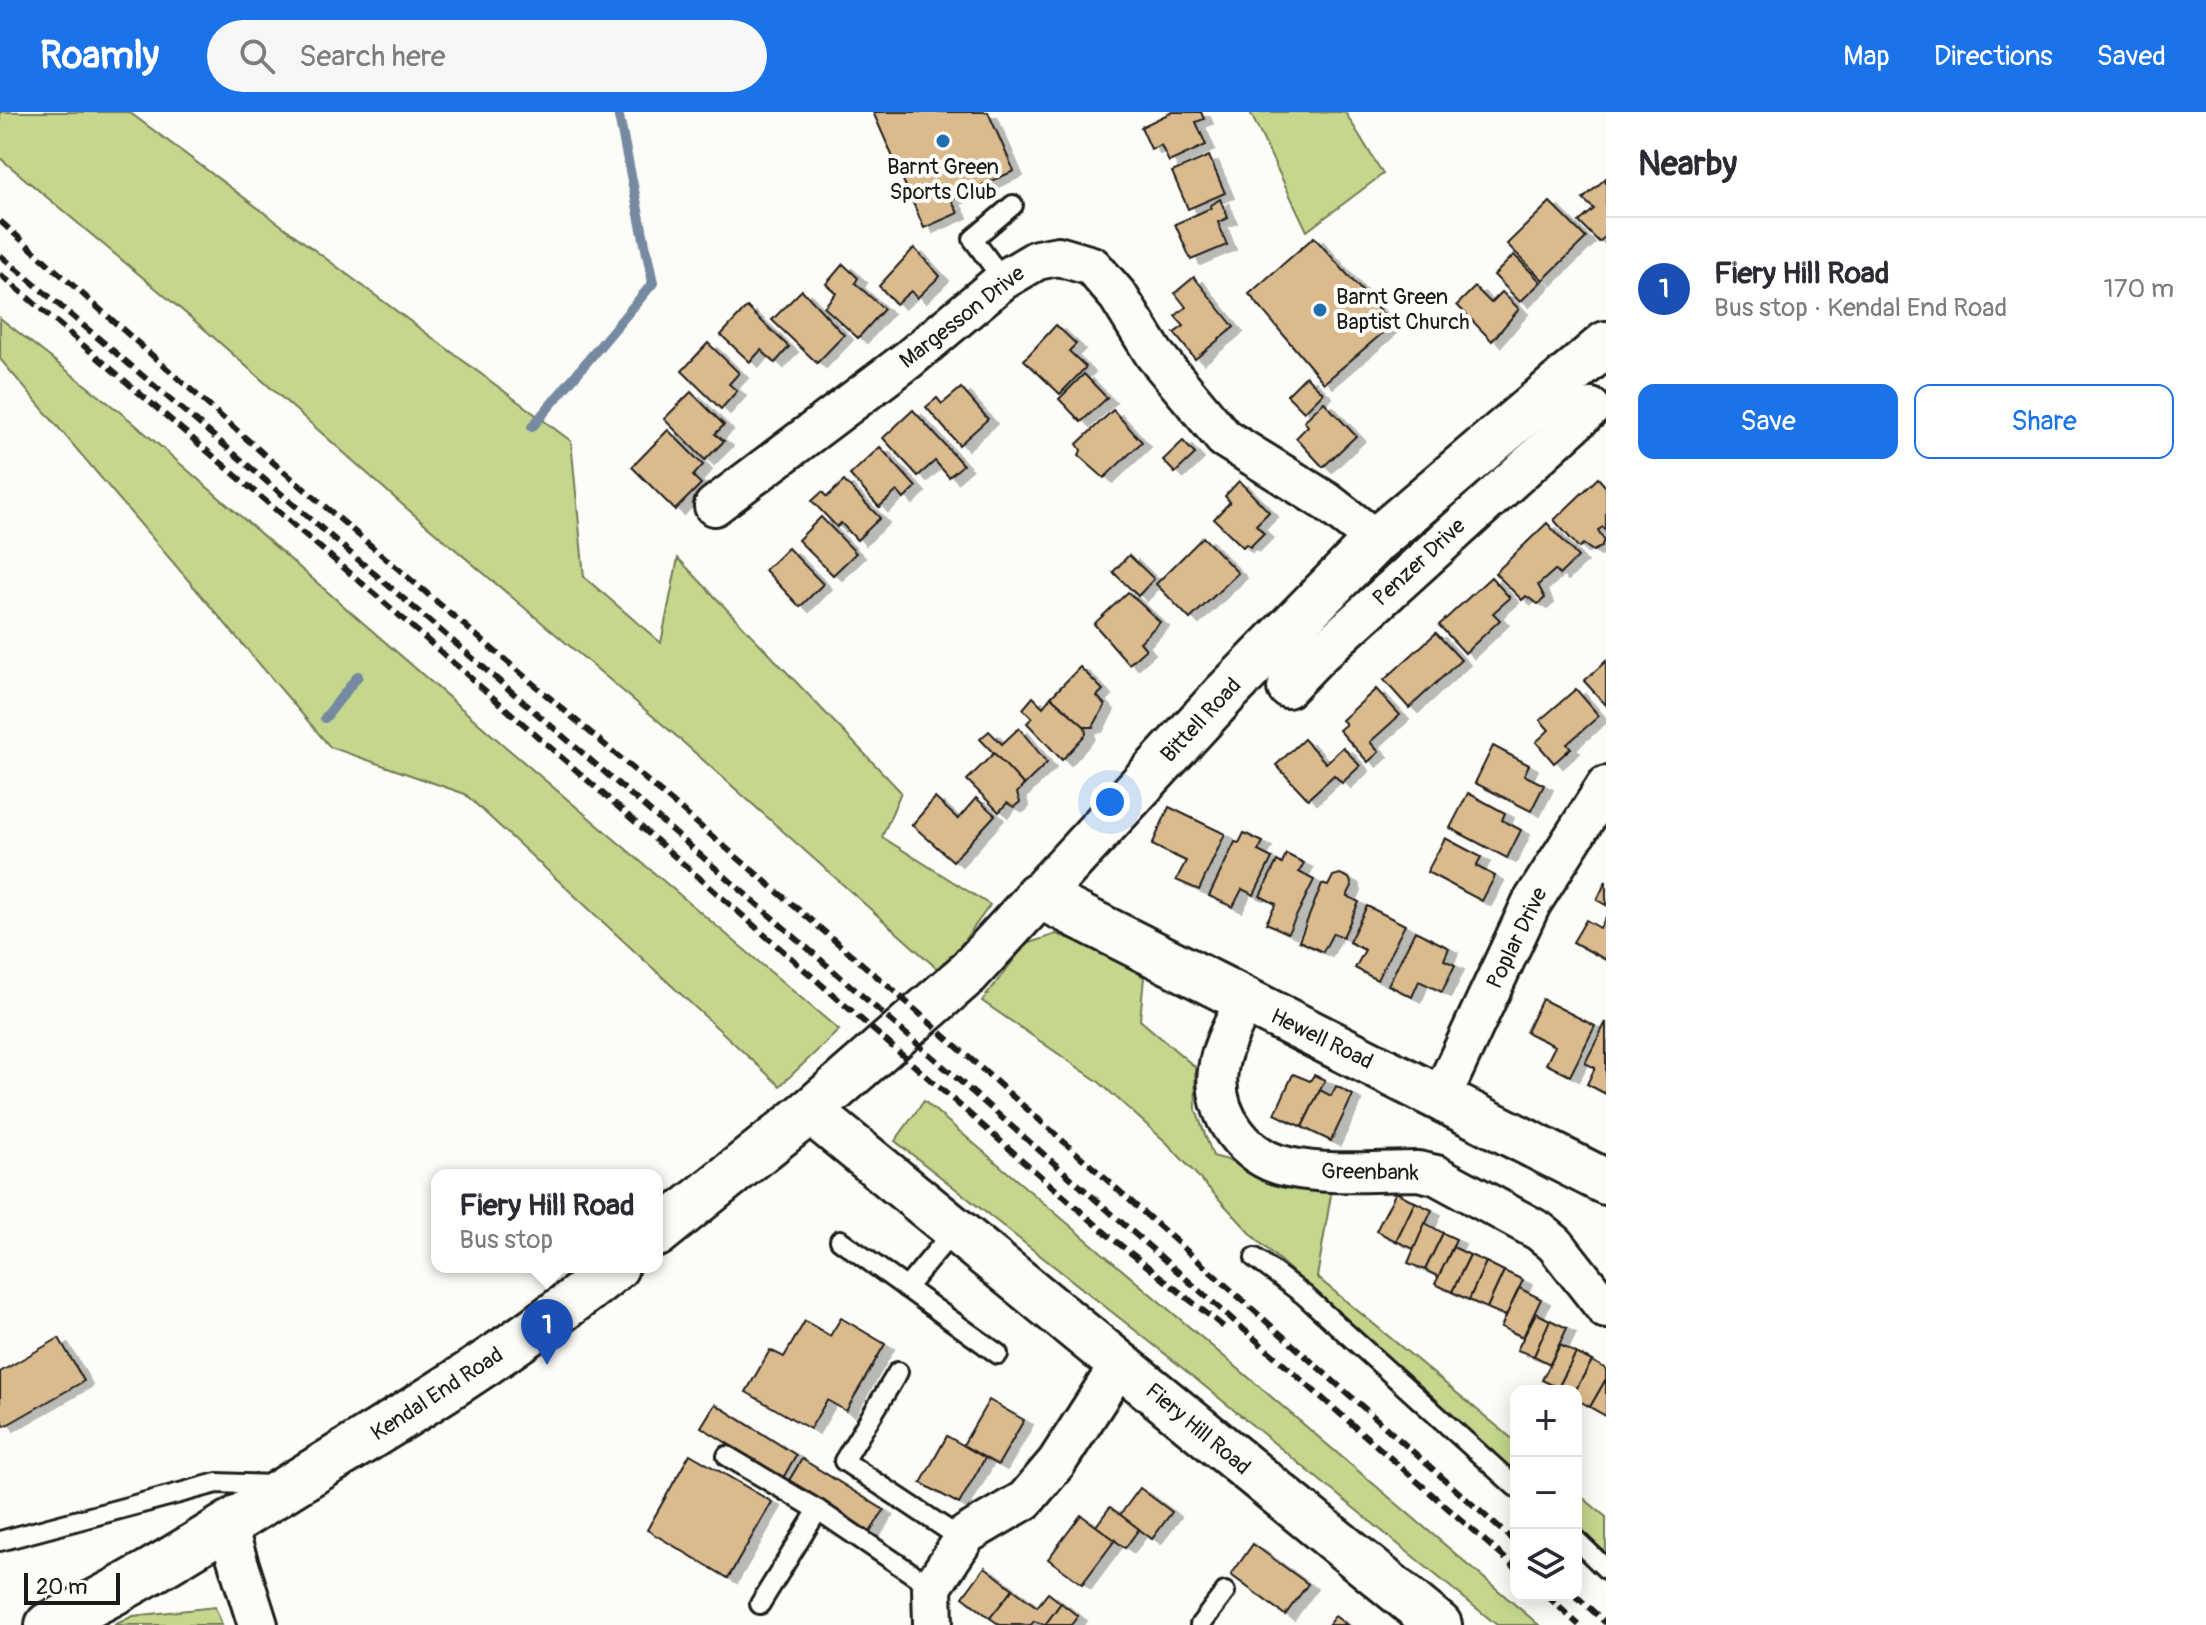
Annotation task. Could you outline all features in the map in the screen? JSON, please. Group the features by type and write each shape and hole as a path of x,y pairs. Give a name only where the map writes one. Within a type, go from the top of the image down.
{"main road":[{"name":"Bittell Road","path":"810,1111 967,974 1037,895 1305,641 1376,540 1508,454 1606,344"},
{"name":"Hewell Road","path":"1037,895 1166,957 1245,1001 1606,1182"},
{"name":"Fiery Hill Road","path":"810,1111 1439,1625"},
{"path":"663,1229 810,1111"},
{"name":"Kendal End Road","path":"48,1625 85,1608 227,1527 423,1406 565,1309 609,1273"}],"street":[{"name":"Margesson Drive","path":"714,506 909,359 1003,280 1037,260 1058,256 1092,266 1118,296 1154,354 1224,438 1327,502 1376,540"},
{"name":"Penzer Drive","path":"1287,688 1305,641 1508,454 1591,408"},
{"name":"Poplar Drive","path":"1441,1097 1531,904 1606,786"},
{"name":"Greenbank","path":"1245,1001 1223,1049 1217,1073 1219,1097 1226,1119 1234,1134 1246,1146 1283,1167 1303,1170 1418,1171 1436,1175 1539,1231 1555,1244 1606,1309"},
{"path":"933,1625 932,1587 967,1534 1025,1500 1057,1462 1120,1364"},
{"path":"227,1527 258,1625"}],"lane":[{"path":"1003,280 973,239 1013,205"},
{"path":"906,1288 955,1229"},
{"path":"840,1240 998,1354"},
{"path":"1255,1258 1304,1295 1510,1482"},
{"path":"898,1372 844,1461 963,1540"},
{"path":"727,1456 818,1510 932,1587"},
{"path":"0,1541 217,1483 291,1485"},
{"path":"760,1604 818,1510"},
{"path":"1582,1546 1606,1569"},
{"path":"1200,1625 1225,1592"}],"green space":[{"path":"0,112 129,112 571,441 584,577 661,643 678,558 901,792 882,837 990,905 941,972 675,735 404,506 202,327 0,158"},
{"path":"1250,112 1345,112 1383,174 1307,231"},
{"path":"0,318 130,420 507,748 839,1030 780,1086 465,794 330,747 0,359"},
{"path":"1056,934 1097,948 1144,977 1140,1020 1195,1067 1196,1110 1213,1156 1332,1189 1317,1277 1510,1437 1510,1468 1256,1239 1167,1143 1099,1082 982,1001 1026,944"},
{"path":"924,1101 1539,1625 1497,1625 1164,1353 895,1141"},
{"path":"1582,1497 1606,1517 1606,1553 1582,1531"},
{"path":"215,1607 222,1625 114,1625 133,1616"}],"building":[{"name":"Barnt Green Sports Club","path":"873,112 988,112 1014,171 951,199 958,213 924,228"},
{"path":"1172,112 1201,112 1204,119 1196,122 1206,145 1169,162 1161,145 1151,149 1141,127"},
{"path":"1209,156 1225,193 1188,209 1172,172"},
{"path":"1606,178 1606,236 1599,242 1579,222 1594,209 1583,199"},
{"path":"1220,199 1228,218 1218,222 1227,245 1191,260 1175,224 1211,208"},
{"path":"1550,202 1586,238 1543,280 1507,244"},
{"name":"Barnt Green Baptist Church","path":"1314,237 1392,325 1324,383 1249,294"},
{"path":"914,248 940,276 917,298 911,291 896,304 879,286"},
{"path":"1514,255 1541,282 1520,302 1494,275"},
{"path":"843,264 858,278 855,283 884,309 858,338 824,307 836,293 826,284"},
{"path":"1194,277 1234,327 1195,359 1174,333 1184,326 1175,316 1186,307 1175,293"},
{"path":"1475,287 1491,303 1502,292 1519,309 1492,341 1457,305"},
{"path":"802,290 844,335 817,363 772,320"},
{"path":"747,307 789,347 775,363 761,350 750,362 721,335"},
{"path":"1056,325 1076,344 1069,351 1086,367 1060,394 1024,360"},
{"path":"708,343 739,373 729,384 737,391 721,409 682,371"},
{"path":"1084,374 1107,398 1081,422 1059,399"},
{"path":"1306,376 1323,393 1304,412 1287,395"},
{"path":"961,388 988,419 959,445 926,407 937,398 942,404"},
{"path":"691,392 724,425 715,434 724,441 705,460 664,419"},
{"path":"1324,402 1356,436 1323,467 1296,438 1308,426 1304,421"},
{"path":"913,410 963,465 949,477 935,461 918,476 883,438"},
{"path":"1113,410 1142,442 1104,478 1079,456 1081,450 1077,444"},
{"path":"668,430 703,465 693,476 701,484 675,510 632,467"},
{"path":"1183,441 1195,454 1175,473 1163,460"},
{"path":"880,447 916,487 904,499 897,491 879,507 850,475"},
{"path":"1598,478 1606,487 1606,531 1603,527 1598,530 1604,540 1601,547 1593,551 1583,544 1579,548 1554,520"},
{"path":"844,481 880,518 857,540 841,523 837,527 812,501 822,492 827,497"},
{"path":"1239,481 1269,512 1256,525 1264,533 1250,547 1246,544 1243,547 1214,519 1230,502 1225,496"},
{"path":"821,517 856,553 833,575 798,540"},
{"path":"1547,523 1578,557 1559,575 1555,570 1538,585 1545,598 1538,604 1526,596 1522,600 1495,573"},
{"path":"1203,537 1238,573 1190,619 1156,584"},
{"path":"788,548 823,584 800,607 765,570"},
{"path":"1129,555 1154,579 1138,596 1113,572"},
{"path":"1491,577 1510,598 1493,613 1500,620 1465,653 1439,625"},
{"path":"1128,592 1160,622 1140,642 1146,649 1129,664 1094,624"},
{"path":"1436,633 1461,660 1409,708 1384,680"},
{"path":"1606,661 1606,705 1584,681"},
{"path":"1080,667 1103,690 1097,696 1105,705 1093,727 1085,727 1051,697"},
{"path":"1376,689 1400,715 1370,742 1379,752 1368,762 1339,730 1346,724 1342,720"},
{"path":"1576,689 1599,716 1567,744 1571,748 1554,763 1536,742 1549,730 1540,720"},
{"path":"1033,697 1043,707 1051,697 1085,727 1086,734 1062,760 1027,723 1032,718 1023,709"},
{"path":"1019,728 1047,763 1024,785 980,739 989,731 1002,744"},
{"path":"1304,739 1326,763 1343,747 1360,766 1342,783 1334,775 1308,799 1276,765"},
{"path":"1493,746 1529,765 1524,775 1544,785 1531,811 1475,783"},
{"path":"994,753 1024,785 1017,793 1020,802 1014,807 1007,803 999,812 967,780"},
{"path":"1468,793 1505,813 1502,820 1521,830 1507,858 1450,828"},
{"path":"935,798 958,819 976,798 995,815 953,861 912,825"},
{"path":"1169,807 1225,834 1199,890 1176,880 1186,861 1152,845"},
{"path":"1244,833 1263,842 1258,851 1272,858 1254,895 1242,889 1233,907 1209,896 1235,842 1239,843"},
{"path":"1445,838 1481,857 1476,866 1495,876 1482,901 1427,872"},
{"path":"1286,854 1304,863 1299,872 1314,880 1288,933 1266,923 1276,904 1260,896 1277,861 1282,864"},
{"path":"1340,874 1349,878 1352,886 1347,896 1359,902 1343,937 1333,933 1323,952 1299,941 1322,884 1328,886 1333,876"},
{"path":"1606,881 1606,905 1597,900"},
{"path":"1367,906 1405,925 1377,980 1355,968 1365,950 1349,942"},
{"path":"1606,917 1606,960 1573,942 1586,920 1600,928"},
{"path":"1415,931 1449,948 1444,960 1455,965 1442,992 1419,981 1412,997 1388,985"},
{"path":"1542,999 1595,1026 1570,1076 1546,1064 1555,1046 1526,1032"},
{"path":"1606,1022 1606,1094 1587,1084 1595,1068 1585,1063"},
{"path":"1293,1074 1310,1081 1314,1075 1325,1080 1302,1127 1275,1114"},
{"path":"1336,1086 1353,1095 1331,1141 1302,1127 1320,1090 1331,1096"},
{"path":"1396,1192 1415,1202 1396,1241 1376,1231"},
{"path":"1415,1202 1432,1210 1414,1249 1396,1241"},
{"path":"1425,1223 1443,1233 1425,1270 1408,1263"},
{"path":"1443,1233 1456,1239 1439,1277 1425,1270"},
{"path":"1453,1247 1470,1255 1452,1292 1435,1284"},
{"path":"1470,1255 1486,1262 1469,1300 1452,1292"},
{"path":"1486,1262 1504,1271 1487,1308 1469,1300"},
{"path":"1504,1271 1523,1280 1506,1316 1487,1308"},
{"path":"1519,1288 1541,1299 1523,1337 1501,1327"},
{"path":"1536,1313 1550,1320 1534,1356 1517,1350"},
{"path":"841,1318 885,1344 846,1411 827,1400 810,1429 746,1392 770,1350 784,1357 805,1321 830,1336"},
{"path":"1550,1320 1567,1328 1550,1364 1534,1356"},
{"path":"59,1338 84,1381 5,1426 0,1417 0,1372"},
{"path":"1560,1345 1576,1353 1560,1385 1542,1380"},
{"path":"1576,1353 1592,1361 1578,1385 1560,1385"},
{"path":"1592,1361 1606,1369 1606,1379 1590,1407 1582,1402 1582,1385 1578,1385"},
{"path":"1606,1379 1606,1416 1590,1407"},
{"path":"989,1400 1024,1420 998,1465 963,1445"},
{"path":"715,1404 796,1455 783,1478 701,1427"},
{"path":"947,1436 985,1458 959,1504 921,1483"},
{"path":"690,1454 772,1502 728,1578 647,1530"},
{"path":"802,1459 884,1510 870,1532 788,1482"},
{"path":"1140,1488 1172,1512 1152,1539 1120,1515"},
{"path":"1110,1507 1139,1529 1125,1548 1096,1526"},
{"path":"1081,1515 1115,1540 1082,1584 1048,1559"},
{"path":"1253,1544 1308,1584 1285,1615 1231,1575"},
{"path":"985,1567 1013,1589 990,1618 963,1597"},
{"path":"1013,1589 1037,1607 1048,1593 1061,1603 1045,1625 1034,1621 1031,1625 1000,1625 990,1618"},
{"path":"1061,1603 1078,1616 1071,1625 1045,1625"},
{"path":"1335,1616 1347,1625 1328,1625"}],"waterway":[{"path":"532,427 653,283 618,112"},
{"path":"325,718 358,676"}],"railway":[{"path":"0,221 275,464 894,991 1510,1538"},
{"path":"0,255 572,744 1510,1563"},
{"path":"0,274 378,597 1108,1235 1225,1328"},
{"path":"1553,1601 1579,1625"},
{"path":"1582,1601 1606,1623"}],"place":[{"name":"Barnt Green Sports Club","path":"943,141"},
{"name":"Barnt Green Baptist Church","path":"1320,310"},
{"name":"Fiery Hill Road","path":"547,1365"}]}
